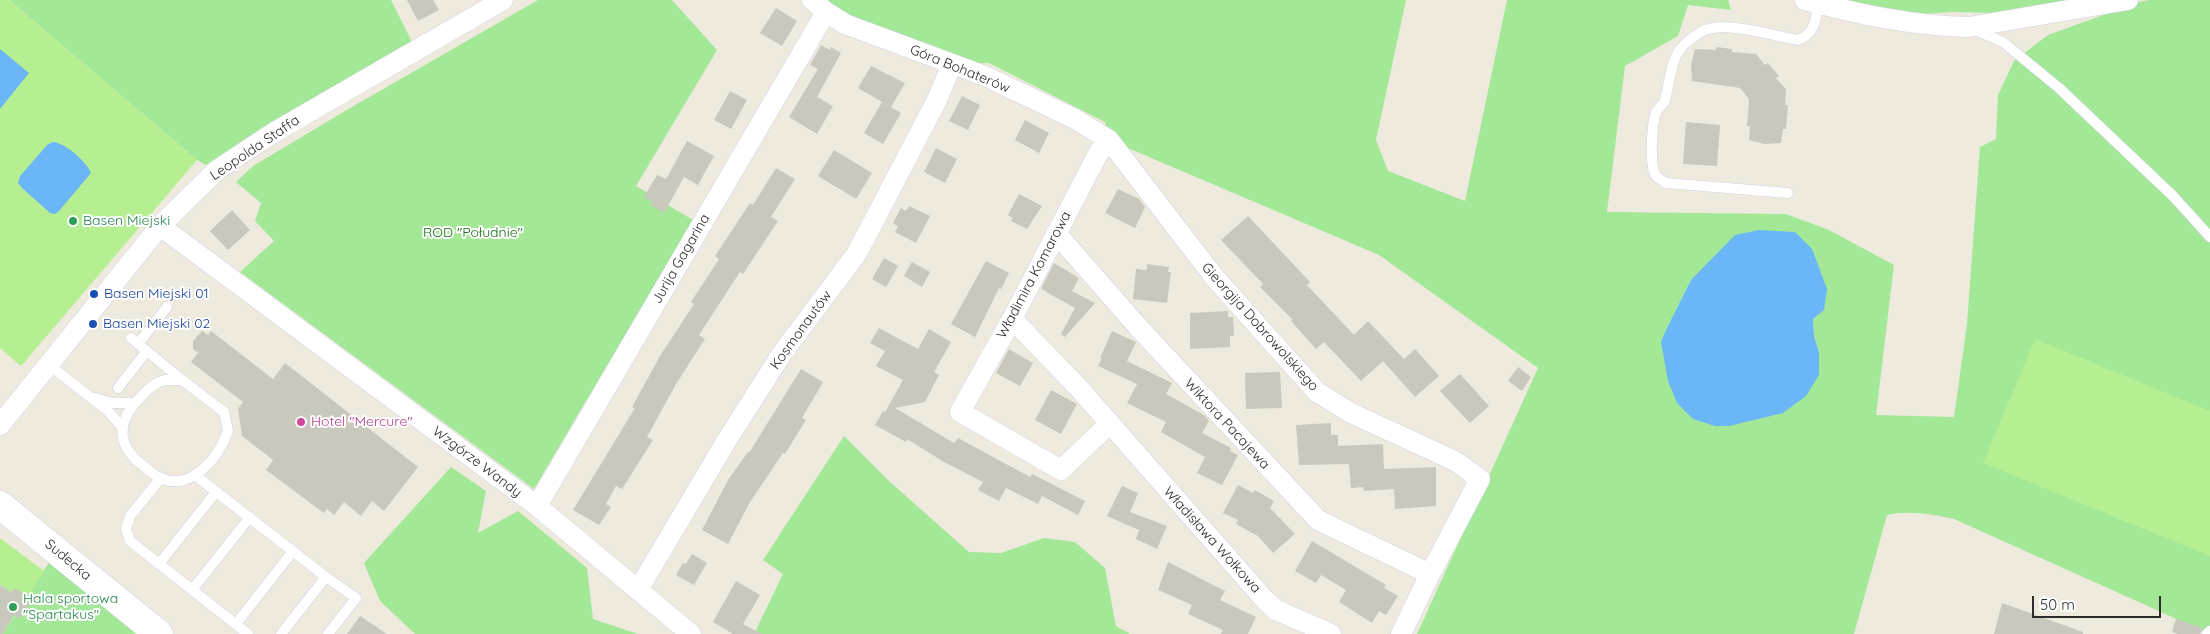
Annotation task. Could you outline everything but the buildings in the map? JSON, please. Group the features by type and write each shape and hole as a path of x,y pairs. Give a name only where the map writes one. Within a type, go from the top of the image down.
{"street":[{"name":"Leopolda Staffa","path":"0,425 160,226 201,184 237,156 282,128 503,0"},
{"path":"1811,2 1924,25 1969,27 2128,0"},
{"name":"Góra Bohaterów","path":"819,6 845,24 985,76 1075,120 1109,140"},
{"name":"Jurija Gagarina","path":"536,506 819,6"},
{"name":"Kosmonautów","path":"638,590 726,440 781,355 857,253 937,100 952,64"},
{"name":"Władimira Komarowa","path":"1109,140 1099,152 1012,319 960,412 1061,470 1109,424"},
{"name":"Gieorgija Dobrowolskiego","path":"1109,140 1214,278 1317,392 1351,413 1455,460 1480,479 1430,574"},
{"name":"Wzgórze Wandy","path":"160,226 536,506 691,634"},
{"name":"Wiktora Pacajewa","path":"1056,233 1139,328 1318,520 1430,574"},
{"name":"Władisława Wołkowa","path":"1012,319 1059,366 1265,600 1276,610 1331,634"},
{"name":"Sudecka","path":"0,505 159,634"},
{"path":"1401,634 1430,574"}],"lane":[{"path":"1788,193 1666,183 1656,176 1652,162 1654,122 1657,109 1665,102 1672,62 1685,45 1701,32 1713,27 1729,28 1798,40 1807,37 1815,24 1811,2"},
{"path":"1969,27 2003,42 2059,88 2173,196 2210,237"},
{"path":"167,307 134,341 224,412 228,431 212,458 196,476 183,480 161,478 143,466 128,452 123,439 122,427 135,402 158,382 182,380"},
{"path":"118,388 147,351"},
{"path":"48,364 108,411 122,427"},
{"path":"87,396 112,404 135,402"},
{"path":"196,476 356,598 328,634"},
{"path":"161,478 130,516 126,530 130,541 248,634"},
{"path":"159,564 216,492"},
{"path":"192,590 250,517"},
{"path":"236,624 293,551"},
{"path":"281,634 326,577"}],"green space":[{"name":"Basen Miejski","path":"0,0 9,0 197,160 21,366 0,348"},
{"path":"9,0 391,0 412,42 270,124 206,165 197,160"},
{"name":"ROD \"Południe\"","path":"538,0 672,0 717,50 636,186 693,220 534,489 240,272 274,241 255,221 261,203 236,182 253,166"},
{"path":"810,0 1406,0 1376,140 1388,171 1465,201 1507,0 1728,0 1731,10 1688,5 1678,36 1625,66 1607,212 1786,214 1829,230 1894,265 1876,415 1954,417 1967,324 1980,147 1996,139 1998,95 2014,61 2048,35 2139,2 2149,0 2210,0 2210,634 1954,519 1912,513 1887,515 1854,634 1417,634 1538,368 1379,255 1109,140 1105,122 989,63 952,64","holes":["1691,280 1824,310 1813,319 1814,336 1819,352 1661,342"]},
{"path":"1839,0 2075,0 1994,13 1952,12 1923,14"},
{"path":"2035,339 2210,411 2210,556 1983,463"},
{"path":"844,436 890,482 969,552 1001,553 1044,538 1075,542 1105,568 1116,626 1130,634 754,634 783,574 763,560"},
{"path":"451,467 486,491 478,533 518,511 587,568 593,619 638,634 415,634 380,601 364,563"},
{"path":"0,538 44,571 3,634 0,634"},
{"path":"57,550 159,634 3,634"}],"water":[{"path":"0,49 29,73 0,109"},
{"path":"59,143 75,154 85,163 91,173 55,214 50,213 18,183 20,176 48,144"},
{"path":"1759,230 1795,232 1812,249 1827,289 1824,310 1813,319 1814,336 1819,352 1819,375 1806,396 1783,413 1729,426 1715,426 1693,419 1677,403 1668,381 1661,342 1691,280 1735,235"}],"place":[{"name":"Basen Miejski","path":"73,221"},
{"name":"Basen Miejski 01","path":"94,294"},
{"name":"Basen Miejski 02","path":"93,324"},
{"name":"Hotel \"Mercure\"","path":"301,422"},
{"name":"Hala sportowa \"Spartakus\"","path":"13,607"}]}
